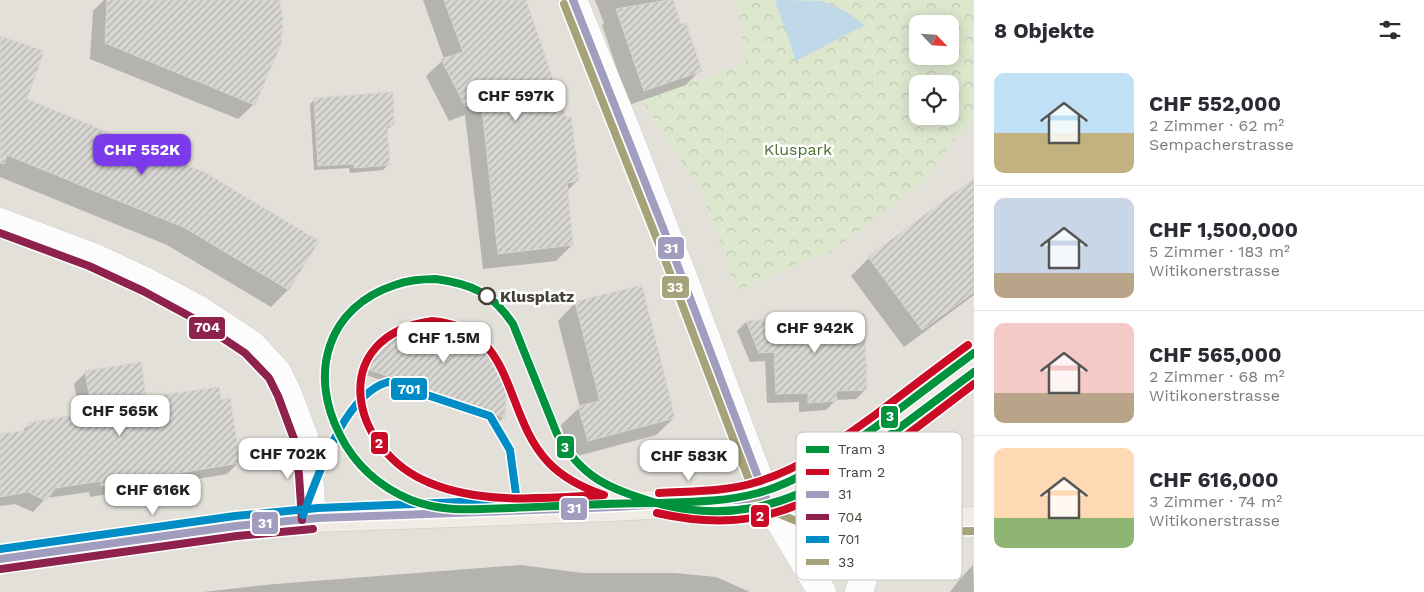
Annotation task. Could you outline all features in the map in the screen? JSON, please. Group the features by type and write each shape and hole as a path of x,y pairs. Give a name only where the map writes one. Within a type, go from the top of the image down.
{"main road":[{"path":"880,432 974,360"},
{"path":"0,559 236,526 312,519 664,505 766,498 796,484"},
{"path":"766,498 796,510"}],"street":[{"path":"572,0 627,132 766,498 796,548"},
{"path":"0,222 92,257 148,282 234,331 262,354 281,380 304,437 312,519"},
{"path":"815,580 822,592"},
{"path":"859,592 863,580"}],"shaded area":[{"path":"0,0 974,0 974,592 0,592"}],"green space":[{"name":"Kluspark","path":"737,0 974,0 974,120 950,144 923,182 830,252 737,290 696,177 693,179 642,100 746,63"}],"water":[{"path":"775,0 822,1 845,11 865,25 796,61"}],"building":[{"path":"107,0 279,0 283,19 281,44 255,105 105,43"},
{"path":"444,0 526,0 566,117 571,117 579,181 567,183 573,245 498,254 481,100 465,106 441,59 463,52"},
{"path":"673,0 681,24 686,23 702,71 644,91 616,9"},
{"path":"0,36 44,51 27,99 204,172 319,241 289,290 185,228 7,155 4,164 0,163"},
{"path":"393,92 394,125 387,126 390,165 354,168 354,164 318,166 314,98"},
{"path":"974,178 974,292 922,330 868,257"},
{"path":"642,285 675,418 588,441 578,406 600,401 575,302"},
{"path":"864,314 867,390 836,391 837,401 808,403 808,393 776,394 774,352 759,353 746,321"},
{"path":"444,321 472,331 491,349 500,366 506,385 505,418 362,367 383,343 400,330 411,324"},
{"path":"141,362 146,397 219,387 221,400 230,398 240,463 101,486 101,481 55,488 46,501 28,492 0,497 0,434 29,430 28,423 92,412 85,371"}],"tram line":[{"name":"3","path":"436,279 471,287 489,297 505,313 513,324 557,434 576,462 598,480 624,492 656,503 448,509 423,504 400,495 379,482 361,465 346,446 330,412 325,367 330,345 339,326 353,309 372,295 405,282 436,279"},
{"name":"2","path":"432,321 460,327 480,339 494,356 505,376 522,420 533,442 548,462 574,482 604,495 538,498 472,495 430,483 402,467 381,446 367,421 360,395 363,370 375,348 398,331 432,321"},
{"name":"2","path":"851,432 968,345"},
{"name":"3","path":"869,432 974,353"},
{"name":"3","path":"894,432 974,372"},
{"name":"2","path":"911,432 974,384"},
{"name":"2","path":"659,493 733,488 757,482 796,466"},
{"name":"3","path":"656,503 733,498 774,488 796,478"},
{"name":"3","path":"656,503 704,511 728,511 773,503 796,495"},
{"name":"2","path":"657,513 693,519 726,520 756,517 785,510 796,505"}],"transit line":[{"name":"31","path":"573,0 671,248 766,498"},
{"name":"33","path":"564,4 662,252 757,501"},
{"name":"704","path":"0,233 89,266 143,291 191,317 245,353 269,378 278,396 294,439 302,520"},
{"name":"701","path":"303,515 316,479 346,419 358,402 372,390 388,382 490,416 510,450 518,509"},
{"name":"31","path":"0,559 236,526 319,518 615,507 766,498"},
{"name":"701","path":"0,549 235,516 318,508 508,500"},
{"name":"33","path":"762,507 796,521"},
{"name":"704","path":"1,569 237,536 313,529"},
{"name":"33","path":"962,531 974,531"}],"place":[{"name":"Klusplatz","path":"487,296"}]}
